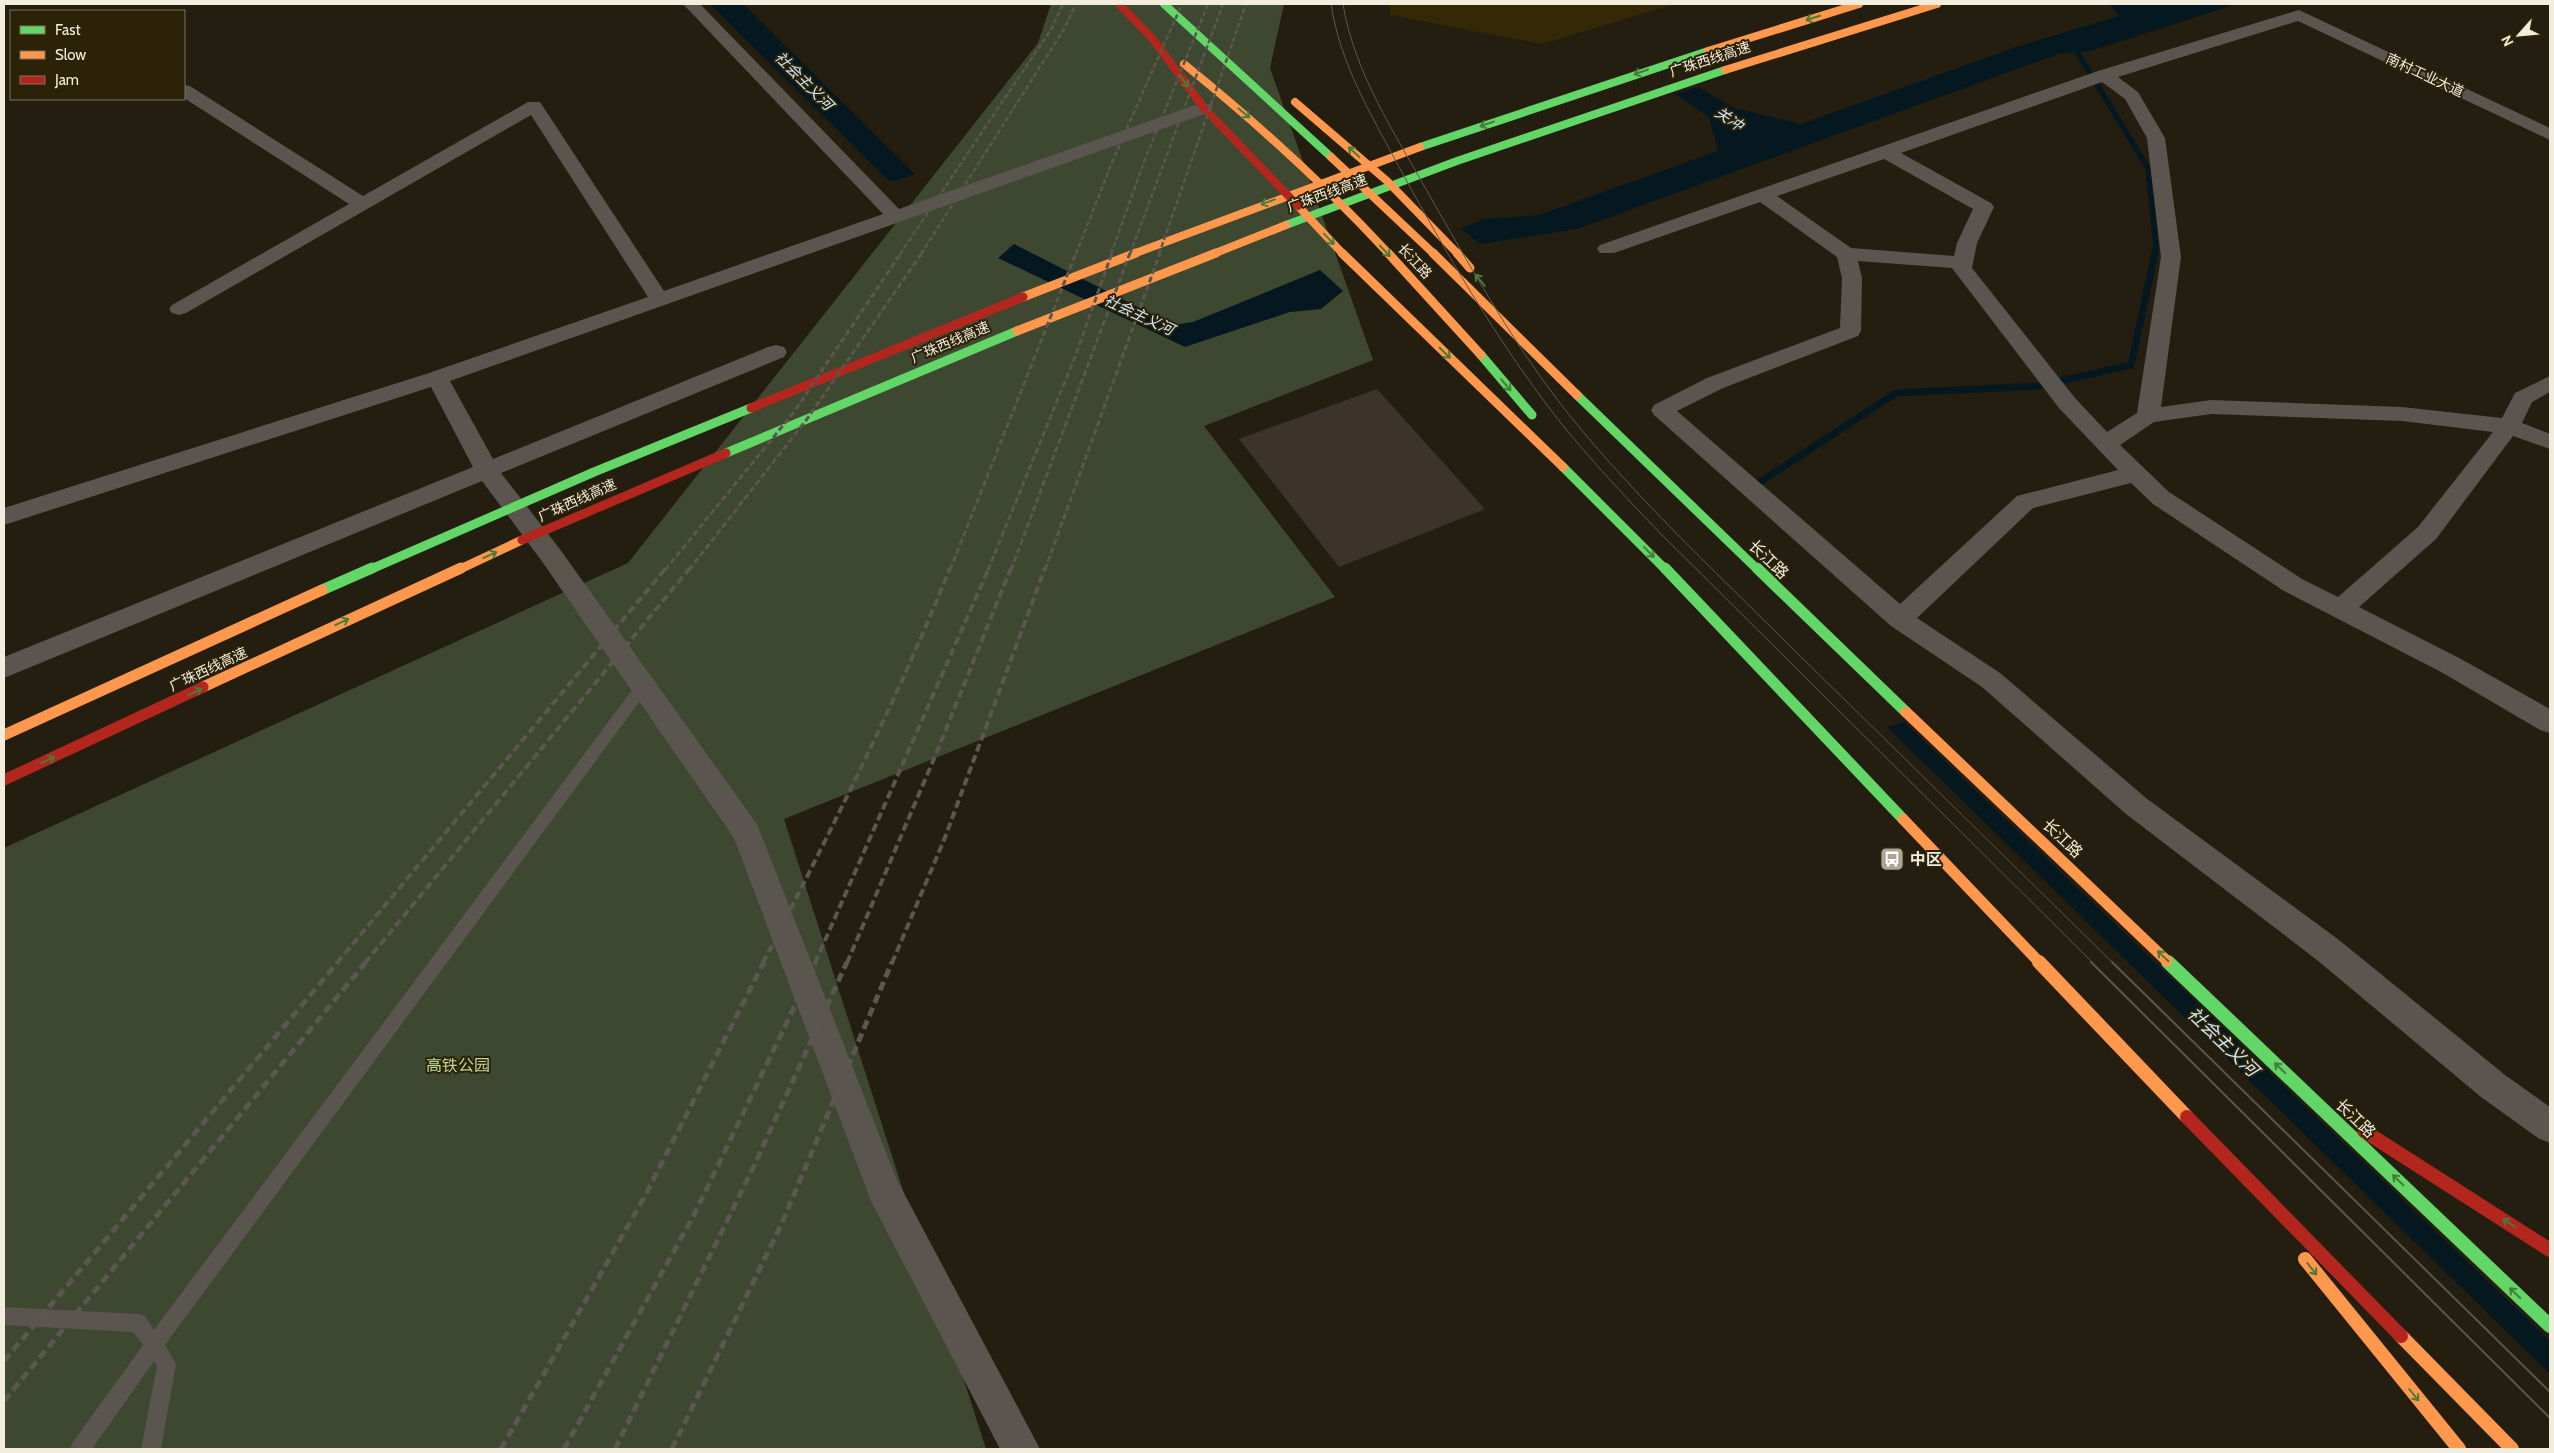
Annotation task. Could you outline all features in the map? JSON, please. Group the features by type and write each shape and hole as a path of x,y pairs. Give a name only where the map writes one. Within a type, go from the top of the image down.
{"main road":[{"name":"长江路","path":"1119,4 1152,38 1260,126 1374,238 1464,334 1540,425"},
{"name":"广珠西线高速","path":"4,734 297,601 576,480 986,311 1230,216 1425,145 1664,65 1859,4"},
{"name":"广珠西线高速","path":"4,780 399,595 634,491 1006,335 1278,228 1456,161 1705,76 1936,4"},
{"name":"长江路","path":"1165,5 1238,55"},
{"name":"长江路","path":"1165,5 1416,235 1683,499 2550,1326"},
{"name":"长江路","path":"1152,38 1204,108 1354,265 1630,531 2217,1148 2512,1449"},
{"path":"1284,92 1330,130 1446,238 1476,275"},
{"name":"长江路","path":"1488,290 1554,373"},
{"name":"长江路","path":"1553,440 1630,531"},
{"path":"2312,1098 2550,1250"},
{"path":"2217,1148 2284,1233"},
{"path":"2296,1248 2459,1449"}],"street":[{"path":"691,4 896,218"},
{"name":"南村工业大道","path":"2104,76 2300,15 2550,134"},
{"path":"1607,249 2104,76 2132,96 2156,138 2171,258 2148,416"},
{"path":"185,91 362,204"},
{"path":"179,308 534,106 660,300"},
{"path":"4,517 437,378 1204,108"},
{"path":"1886,152 1984,207 1967,243 1962,268 2067,403 2134,474 2176,508 2293,584 2452,666 2550,722"},
{"path":"1764,195 1846,254 1963,263"},
{"path":"1846,254 1852,278 1850,331 1716,384 1662,410 1900,619 1991,680 2136,806 2328,950 2493,1086 2550,1127"},
{"path":"4,668 776,352"},
{"path":"437,378 479,453 486,470 550,554 747,833 883,1189 1021,1449"},
{"path":"2341,609 2427,533 2463,489 2509,426 2523,398 2550,383"},
{"path":"2105,444 2148,416 2211,407 2402,414 2509,426 2550,442"},
{"path":"1900,619 2025,502 2134,474"}],"lane":[{"path":"80,1449 154,1345 643,686"},
{"path":"4,1316 138,1323 168,1364 151,1449"}],"shaded area":[{"path":"1389,4 1674,4 1542,44 1391,15"}],"green space":[{"name":"高铁公园","path":"1051,4 1284,4 1270,68 1373,360 1204,426 1335,597 784,819 986,1449 4,1449 4,848 628,563 1038,43"}],"water":[{"name":"社会主义河","path":"710,4 743,4 915,174 896,181 888,180"},
{"name":"关冲","path":"2109,4 2237,4 2090,51 2058,54 1577,229 1480,244 1461,229 1483,219 1539,215 1718,151 1709,117 1675,94 1698,87 1734,108 1801,124 2019,46 2119,16"},
{"name":"社会主义河","path":"1014,244 1173,325 1193,322 1320,270 1343,291 1321,309 1290,312 1185,347 998,258"},
{"name":"社会主义河","path":"1904,722 2550,1341 2550,1374 1887,727"}],"building":[{"path":"1377,389 1485,509 1339,567 1239,439"}],"waterway":[{"path":"2071,42 2148,168 2156,246 2154,254"},
{"path":"1760,482 1896,393 2038,386 2131,365 2155,253"}],"tram line":[{"path":"1331,4 1335,26 1349,68 1399,167 1492,326 1556,417 1662,535 2093,963"},
{"path":"1343,4 1356,54 1377,101 1402,146 1472,270 1504,322 1538,373 1583,432 1640,496 1700,557 2113,963"},
{"path":"2091,962 2550,1418"},
{"path":"2112,962 2550,1392"}],"railway":[{"path":"900,254 1052,28 1063,4"},
{"path":"921,254 1064,29 1076,4"},
{"path":"1076,254 1113,160 1182,4"},
{"path":"1111,254 1144,162 1208,4"},
{"path":"1130,254 1223,4"},
{"path":"1159,254 1246,4"},
{"path":"665,570 794,412 901,253"},
{"path":"689,570 807,419 922,253"},
{"path":"950,570 1076,253"},
{"path":"988,570 1075,357 1112,253"},
{"path":"1011,570 1130,253"},
{"path":"1045,570 1160,253"},
{"path":"337,963 666,568"},
{"path":"365,963 690,568"},
{"path":"763,963 885,718 950,568"},
{"path":"815,963 989,568"},
{"path":"847,963 936,754 1011,568"},
{"path":"892,963 944,840 1045,568"},
{"path":"4,1361 338,962"},
{"path":"4,1401 366,962"},
{"path":"501,1449 645,1196 764,962"},
{"path":"564,1449 694,1215 816,962"},
{"path":"615,1449 754,1166 847,962"},
{"path":"672,1449 782,1223 892,962"}],"traffic: fast":[{"path":"1164,4 1331,157"},
{"path":"1420,147 1708,51"},
{"path":"1286,225 1457,161 1725,70"},
{"path":"726,453 1017,331"},
{"path":"1481,355 1532,415"},
{"path":"1577,395 1906,712"},
{"path":"322,590 594,472 751,408"},
{"path":"1563,467 1629,531 1903,819"},
{"path":"2167,961 2550,1326"}],"traffic: slow":[{"path":"1708,51 1859,4"},
{"path":"1725,70 1937,4"},
{"path":"1184,64 1251,118 1318,181 1401,267 1481,355"},
{"path":"1295,102 1387,181 1430,223 1470,268"},
{"path":"1023,297 1230,216 1420,147"},
{"path":"1331,157 1415,235 1577,395"},
{"path":"1298,206 1354,265 1563,467"},
{"path":"1017,331 1286,225"},
{"path":"203,687 522,540"},
{"path":"4,735 322,590"},
{"path":"1906,712 2167,961"},
{"path":"1903,819 2187,1117"},
{"path":"2305,1259 2459,1449"},
{"path":"2401,1336 2512,1449"}],"traffic: jam":[{"path":"1119,4 1152,38 1204,108 1298,206"},
{"path":"751,408 1023,297"},
{"path":"522,540 726,453"},
{"path":"4,780 203,687"},
{"path":"2187,1117 2401,1336"},
{"path":"2364,1131 2550,1250"}],"place":[{"name":"中区","path":"1892,859"}]}
